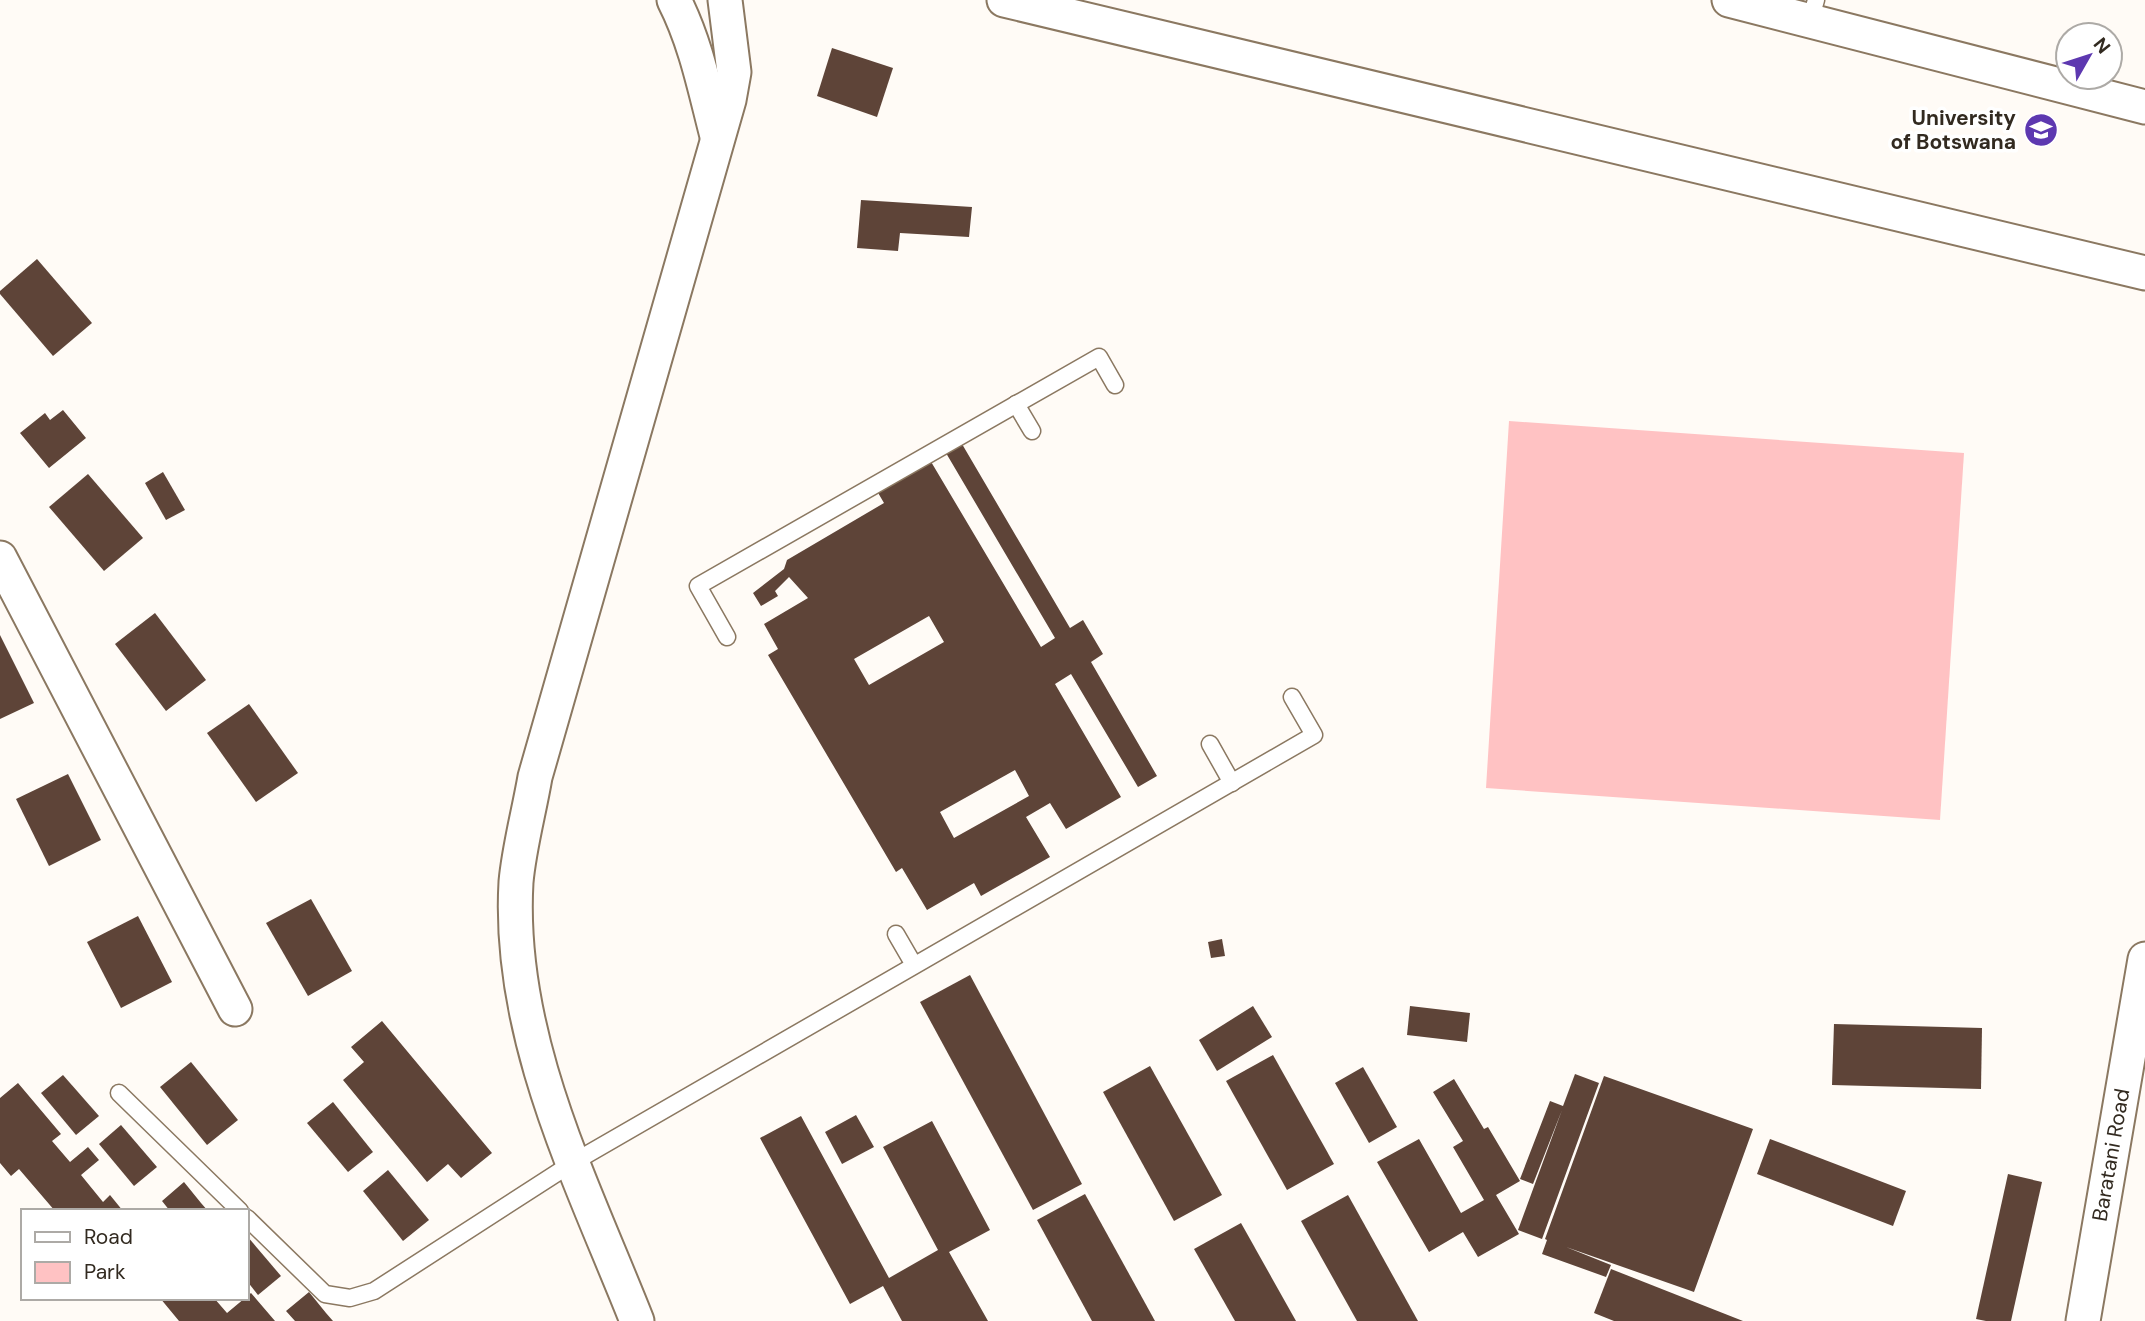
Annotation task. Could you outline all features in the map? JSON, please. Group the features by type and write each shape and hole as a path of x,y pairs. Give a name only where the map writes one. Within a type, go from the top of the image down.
{"street":[{"path":"674,0 692,43 717,136"},
{"path":"637,1321 574,1162 532,1042 517,949 516,881 536,777 729,100 734,72 725,0"},
{"path":"1004,0 2145,273"},
{"path":"1729,0 1813,10 2145,107"},
{"path":"0,558 235,1009"},
{"name":"Baratani Road","path":"2083,1321 2143,979"}],"lane":[{"path":"727,638 698,586 1098,357 1115,385"},
{"path":"1016,404 1032,431"},
{"path":"248,1219 325,1294 350,1298 374,1291 574,1162 1314,735 1292,697"},
{"path":"1210,744 1232,783"},
{"path":"896,934 914,965"},
{"path":"119,1093 238,1209"}],"green space":[{"path":"1509,421 1964,453 1940,820 1486,788"}],"building":[{"path":"832,48 893,68 877,117 817,96"},
{"path":"861,200 972,207 969,237 900,233 898,251 857,248"},
{"path":"37,259 92,323 53,356 0,294 0,291"},
{"path":"63,410 86,438 49,468 20,433 45,413 50,420"},
{"path":"962,444 1070,628 1083,620 1103,654 1091,662 1157,776 1138,787 1071,674 1055,684 1121,797 1066,829 1050,803 1026,817 1050,857 981,896 974,883 927,910 902,868 896,872 768,655 778,649 764,624 808,598 789,577 775,591 778,596 761,606 753,593 784,569 787,560 884,503 877,491 930,460 1041,647 1055,638 946,453","holes":["929,616 944,642 869,685 854,659","1015,770 1029,796 954,838 940,812"]},
{"path":"163,472 185,510 166,520 145,483"},
{"path":"88,474 143,538 104,571 49,507"},
{"path":"155,613 206,680 166,711 115,644"},
{"path":"0,635 34,703 0,719"},
{"path":"249,704 298,773 256,802 207,733"},
{"path":"68,774 101,840 49,866 16,799"},
{"path":"311,899 352,971 308,996 266,923"},
{"path":"138,916 172,982 121,1008 87,942"},
{"path":"1222,939 1225,956 1211,958 1208,942"},
{"path":"970,975 1082,1184 1033,1210 920,1002"},
{"path":"1253,1006 1272,1037 1217,1071 1199,1040"},
{"path":"1410,1006 1470,1013 1467,1042 1407,1035"},
{"path":"382,1021 492,1153 461,1178 448,1164 427,1182 343,1080 364,1062 351,1047"},
{"path":"1834,1024 1982,1028 1981,1089 1832,1085"},
{"path":"1273,1055 1334,1164 1287,1190 1226,1081"},
{"path":"191,1062 238,1120 207,1145 160,1087"},
{"path":"1150,1066 1222,1195 1174,1221 1103,1092"},
{"path":"1363,1067 1397,1127 1369,1143 1335,1083"},
{"path":"1575,1074 1599,1083 1542,1239 1518,1230 1562,1110 1533,1184 1520,1179 1550,1101 1563,1106"},
{"path":"63,1075 99,1116 76,1135 41,1093"},
{"path":"1604,1076 1753,1129 1694,1292 1566,1247 1611,1265 1606,1277 1542,1254 1547,1240 1545,1239"},
{"path":"1454,1079 1484,1129 1488,1127 1520,1181 1496,1195 1519,1234 1478,1257 1463,1232 1429,1252 1377,1162 1419,1139 1461,1213 1484,1200 1453,1147 1463,1141 1433,1092"},
{"path":"18,1083 61,1134 52,1141 70,1162 88,1147 99,1160 81,1175 103,1202 110,1195 121,1209 53,1209 19,1169 11,1176 0,1163 0,1098"},
{"path":"333,1102 373,1152 348,1172 307,1123"},
{"path":"856,1115 874,1147 842,1164 825,1132"},
{"path":"801,1116 889,1278 938,1250 883,1147 932,1121 990,1230 949,1252 988,1321 902,1321 883,1286 850,1304 760,1138"},
{"path":"121,1125 157,1167 134,1186 99,1144"},
{"path":"1770,1139 1906,1191 1893,1226 1757,1174"},
{"path":"388,1170 429,1220 403,1241 363,1191"},
{"path":"2008,1174 2042,1182 2011,1321 1986,1321 1976,1319"},
{"path":"184,1182 206,1209 168,1209 162,1201"},
{"path":"1085,1194 1155,1321 1092,1321 1037,1220"},
{"path":"1348,1195 1418,1321 1357,1321 1301,1221"},
{"path":"1241,1223 1296,1321 1235,1321 1194,1249"},
{"path":"248,1237 281,1276 258,1295 248,1282"},
{"path":"1611,1269 1743,1321 1614,1321 1594,1313"},
{"path":"309,1292 333,1321 295,1321 286,1311"},
{"path":"251,1293 275,1321 179,1321 162,1300 216,1300 227,1313 243,1300 248,1300"}],"place":[{"name":"University of Botswana","path":"2041,130"}]}
